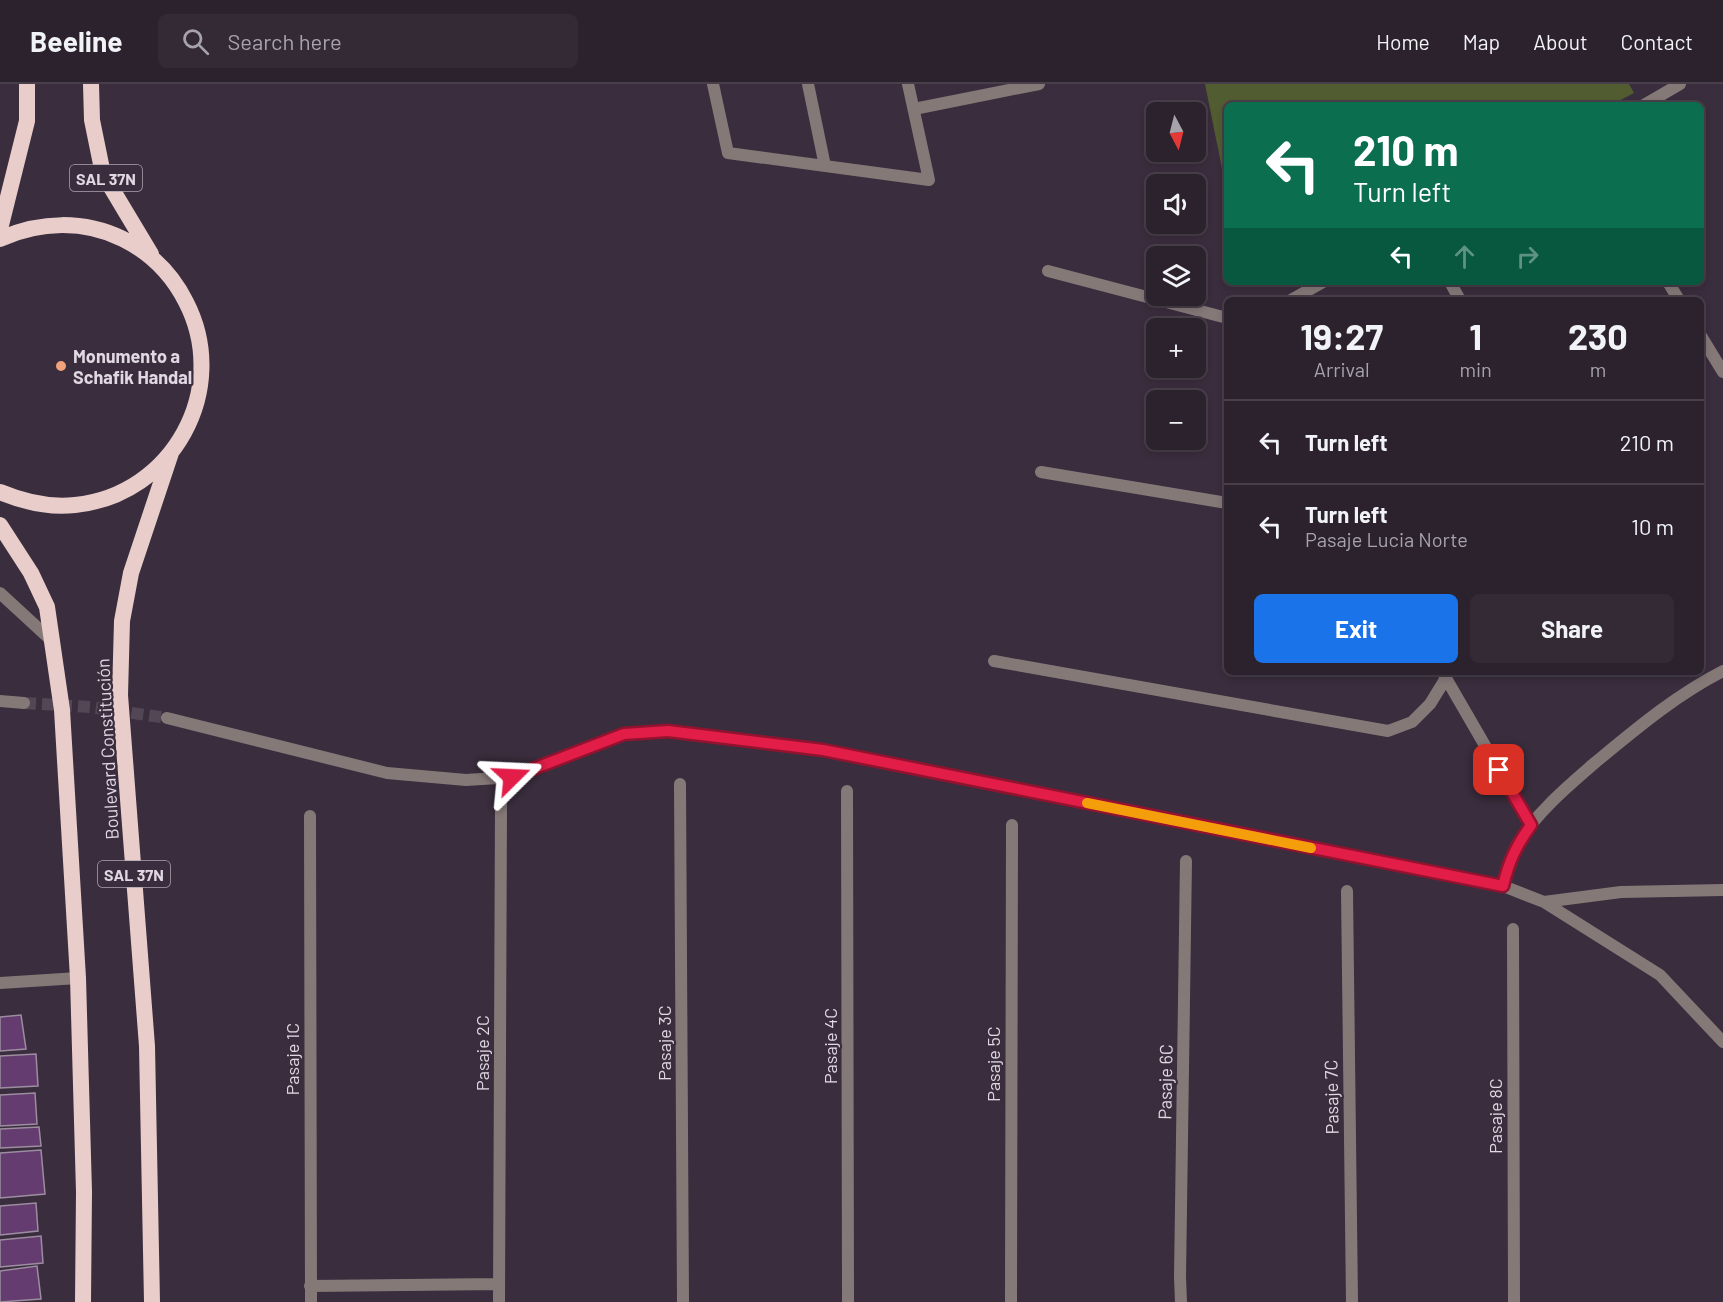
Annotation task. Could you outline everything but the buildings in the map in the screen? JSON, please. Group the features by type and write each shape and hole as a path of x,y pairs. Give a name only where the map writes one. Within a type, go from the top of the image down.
{"highway":[{"path":"0,229 27,121 27,84"},
{"name":"SAL 37N","path":"91,84 92,120 103,174 154,260"},
{"name":"SAL 37N","path":"0,239 45,225 79,226 112,234 141,249 175,282 190,309 202,353 201,383 188,427 161,464 136,484 106,498 76,505 44,505 0,492"},
{"name":"Boulevard Constitución","path":"152,1302 147,1046 120,695 122,621 131,573 171,453"},
{"name":"SAL 37N","path":"0,525 31,573 47,607 62,710 78,978 84,1192 83,1302"}],"street":[{"path":"713,84 728,153 929,180 908,84"},
{"path":"807,84 825,166"},
{"path":"914,109 1008,87 1039,84"},
{"path":"1649,102 1680,84"},
{"path":"1048,271 1224,317"},
{"path":"1296,297 1318,285"},
{"path":"1704,341 1723,372"},
{"path":"1041,472 1224,502"},
{"path":"0,592 51,640"},
{"path":"994,661 1388,731 1412,722 1430,704 1444,675"},
{"path":"1503,886 1516,845 1531,825 1565,789 1669,702 1723,671"},
{"path":"1444,675 1531,825"},
{"path":"0,701 24,703"},
{"path":"167,718 387,773 466,780 512,777 624,734 668,731 790,746 1503,886 1544,902 1660,975 1723,1042"},
{"name":"Pasaje 3C","path":"680,783 683,1302"},
{"name":"Pasaje 4C","path":"847,791 848,1302"},
{"name":"Pasaje 2C","path":"499,1302 501,803"},
{"name":"Pasaje 1C","path":"309,816 310,1302"},
{"name":"Pasaje 5C","path":"1011,1302 1012,825"},
{"name":"Pasaje 6C","path":"1181,1302 1186,861"},
{"path":"1544,902 1621,892 1723,890"},
{"name":"Pasaje 7C","path":"1347,891 1352,1302"},
{"name":"Pasaje 8C","path":"1513,929 1514,1302"},
{"path":"0,982 78,978"},
{"path":"310,1286 499,1284"}],"green space":[{"path":"1205,84 1629,84 1634,93 1617,102 1224,102 1224,178"}],"tunnel":[{"path":"24,703 90,707 167,718"}],"slow traffic":[{"path":"1087,803 1311,848"}],"place":[{"name":"Monumento a Schafik Handal","path":"61,366"}],"route":[{"path":"512,777 624,734 668,731 823,750 1503,886 1516,845 1531,825 1499,770"}]}
